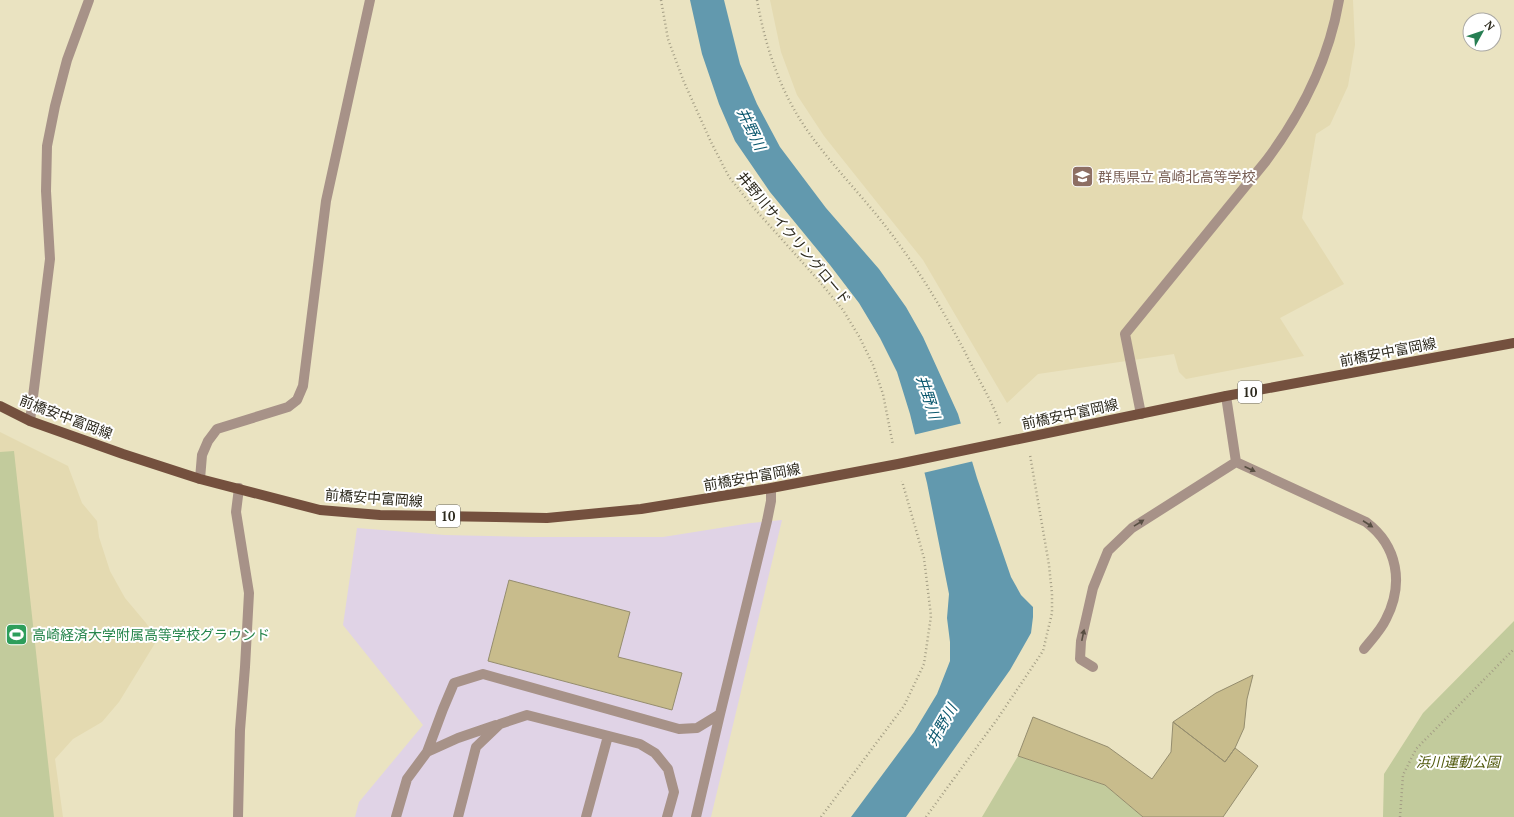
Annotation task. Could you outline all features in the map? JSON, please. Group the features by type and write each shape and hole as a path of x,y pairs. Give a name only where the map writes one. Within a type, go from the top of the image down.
{"main road":[{"name":"前橋安中富岡線","path":"0,406 30,421 200,479 320,510 380,515 547,518 641,509 771,488 908,462 1226,396 1514,343"}],"street":[{"path":"30,421 50,259 46,191 47,146 66,60 89,0"},
{"path":"200,479 202,455 208,441 217,430 288,407 297,400 303,386 326,201 370,0"},
{"path":"1141,414 1125,334 1266,162 1285,136 1311,90 1328,47 1339,0"},
{"path":"1226,396 1236,462"},
{"path":"1236,462 1366,522 1377,530 1386,542 1394,562 1397,576 1395,599 1386,620 1364,649"},
{"path":"1093,667 1080,659 1081,641 1093,588 1108,552 1132,528 1236,462"},
{"path":"238,817 240,730 249,592 236,512 239,488"},
{"path":"696,817 767,521 771,501 771,488"},
{"path":"396,817 407,779 427,752 454,683 483,674 679,729 697,728 720,714"},
{"path":"427,752 458,738 527,715 640,744 655,753 668,769 674,792 667,817"},
{"path":"458,817 476,747 500,724"},
{"path":"586,817 608,736"}],"path":[{"name":"井野川サイクリングロード","path":"661,0 668,39 684,82 728,176 820,282 842,310 860,338 873,365 883,394 893,443"},
{"path":"756,0 772,63 803,124 831,162 910,259 955,330 997,416 1005,441"},
{"path":"926,817 1043,651 1052,612 1052,594 1049,565 1027,437"},
{"path":"822,817 904,706 924,664 931,616 924,558 901,478"},
{"path":"1400,817 1403,775 1416,749 1514,649"}],"shaded area":[{"name":"群馬県立 高崎北高等学校","path":"770,0 1353,0 1355,45 1348,86 1330,125 1316,134 1302,218 1344,284 1280,318 1304,356 1186,379 1179,372 1174,354 1038,374 1007,403 923,260 824,136 797,95 781,52"},
{"path":"0,432 68,466 82,503 97,521 99,537 110,571 125,598 146,623 157,640 119,702 102,722 73,739 55,759 63,817 0,817"},
{"path":"782,520 711,817 355,817 359,802 423,725 343,625 357,528 445,535 531,537 663,537 751,523"}],"green space":[{"name":"高崎経済大学附属高等学校グラウンド","path":"14,451 54,817 0,817 0,452"},
{"name":"浜川運動公園","path":"1514,621 1514,817 1383,817 1384,774 1423,713"},
{"path":"1018,756 1105,785 1143,817 982,817"}],"water":[{"name":"井野川","path":"690,0 724,0 740,64 757,104 780,147 826,208 879,269 906,307 923,337 958,414 977,478 1011,577 1021,595 1033,607 1031,633 1010,670 906,817 851,817 914,732 937,694 950,661 950,642 947,618 949,594 927,483 910,414 897,372 880,338 859,303 770,192 735,141 719,104 702,54"}],"pier":[{"path":"963,423 974,461 923,473 913,435"}],"building":[{"path":"509,580 630,612 618,657 682,673 672,710 488,661"},
{"path":"1253,675 1247,699 1244,728 1235,748 1225,762 1173,722 1216,693"},
{"path":"1033,717 1108,747 1152,779 1171,752 1173,722 1225,762 1235,748 1258,766 1223,817 1143,817 1105,785 1018,756"}],"place":[{"name":"群馬県立 高崎北高等学校","path":"1082,177"},
{"name":"高崎経済大学附属高等学校グラウンド","path":"17,635"}]}
